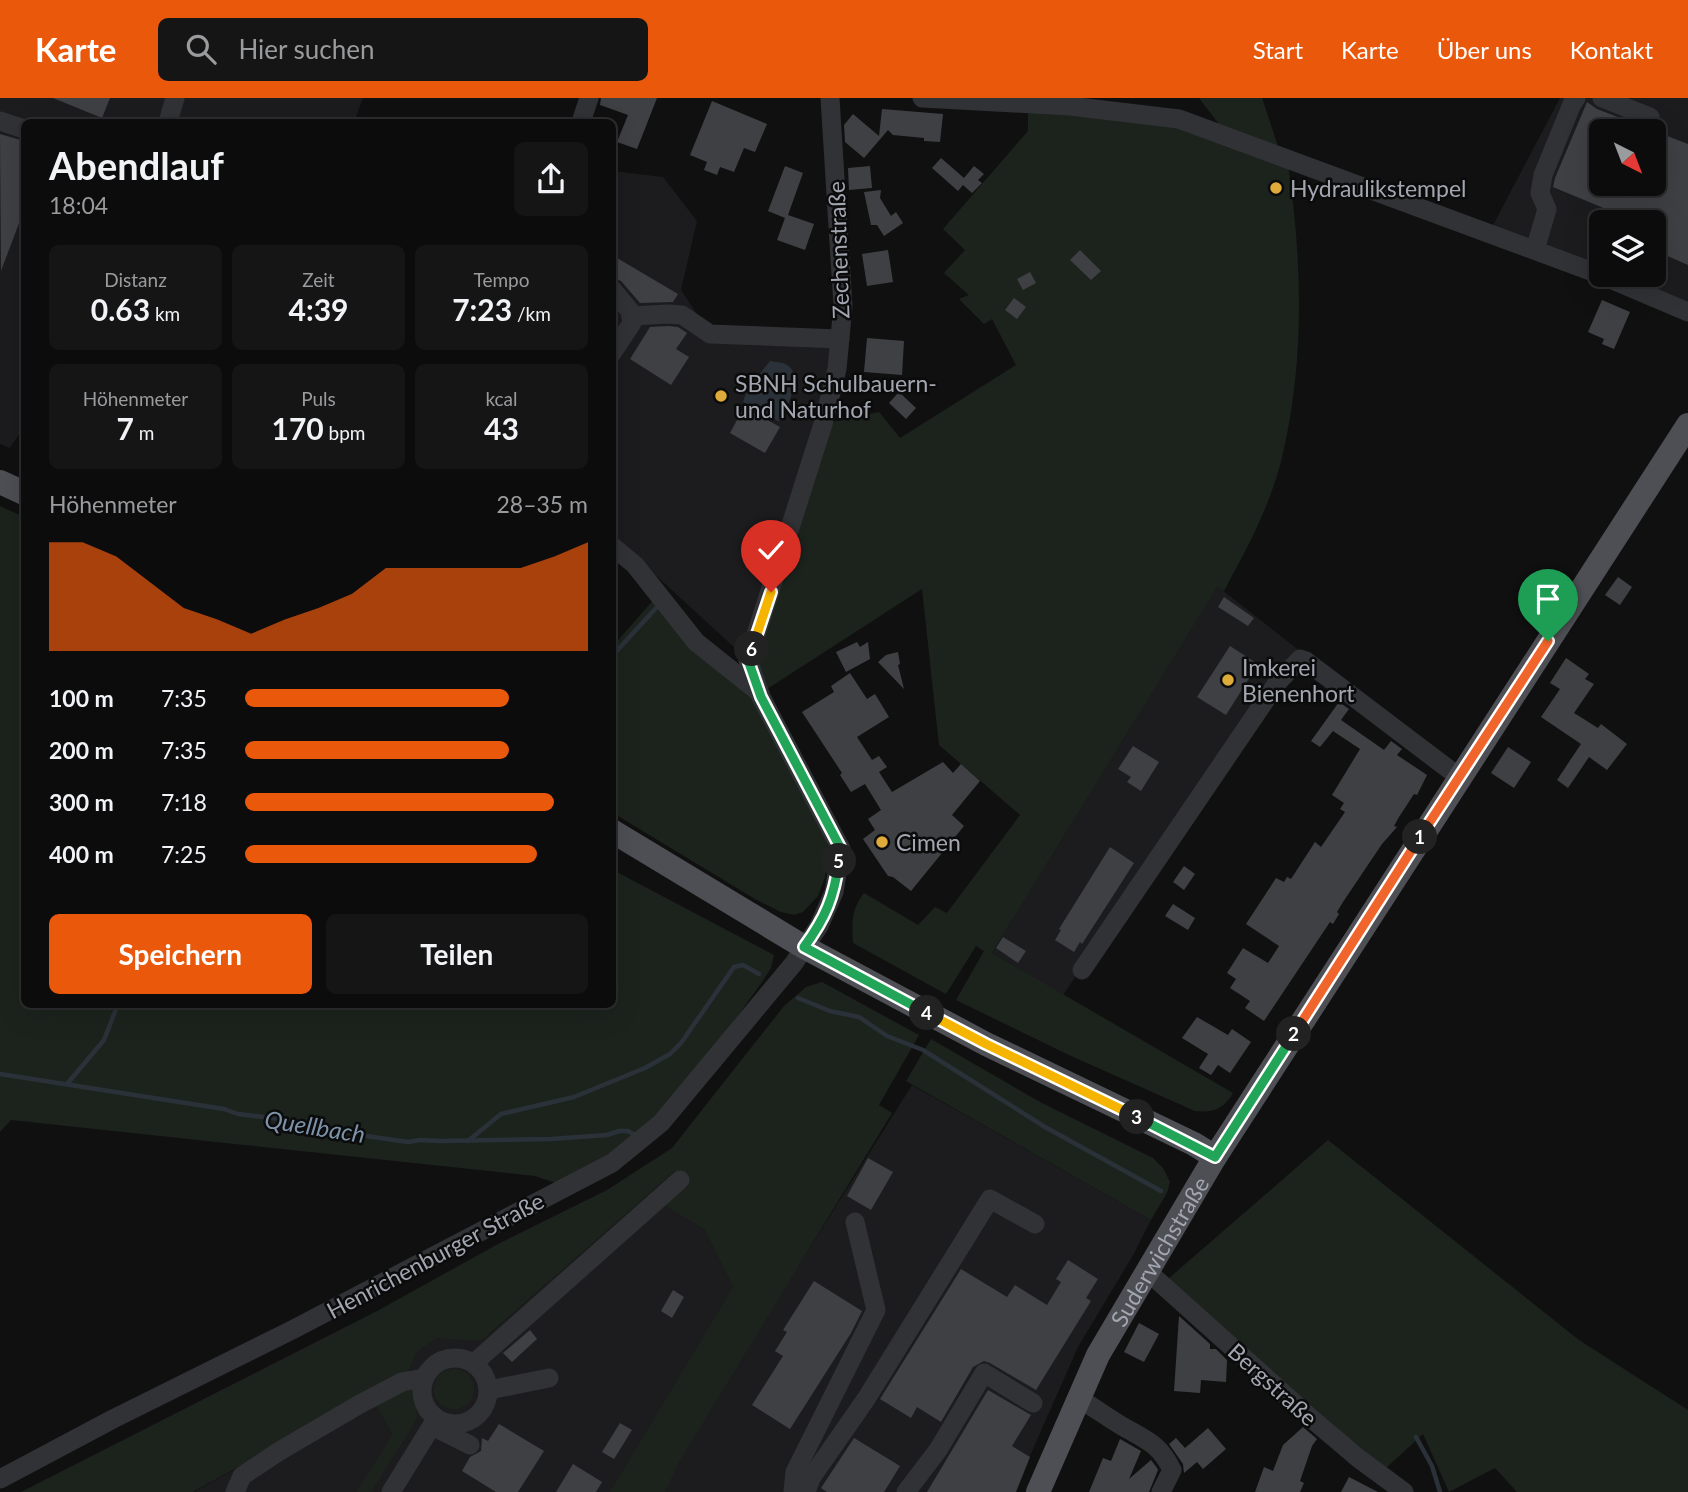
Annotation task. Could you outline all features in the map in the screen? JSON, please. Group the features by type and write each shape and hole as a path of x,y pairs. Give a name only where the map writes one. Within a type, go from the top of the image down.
{"main road":[{"name":"Suderwichstraße","path":"1038,1492 1098,1355 1215,1157 1688,425"},
{"path":"0,482 21,492"},
{"path":"616,833 804,947 986,1044 1194,1144 1215,1157"}],"street":[{"path":"169,119 175,98"},
{"path":"582,119 589,98"},
{"name":"Zechenstraße","path":"804,947 819,926 834,892 841,849 761,694 748,660 823,424 837,369 843,306 830,98"},
{"path":"922,98 1070,106 1179,119 1535,250 1688,312"},
{"path":"1535,250 1547,209 1540,193 1543,175 1576,98"},
{"path":"1602,98 1650,117"},
{"path":"0,121 21,128"},
{"path":"616,294 630,311 632,323 616,347"},
{"path":"631,316 682,315 710,334 840,339"},
{"path":"616,549 635,565 696,642 761,694"},
{"path":"1082,970 1277,683 1300,659 1459,777"},
{"name":"Henrichenburger Straße","path":"0,1479 612,1163 661,1123 770,993 804,947"},
{"path":"474,1363 680,1180"},
{"path":"806,1492 811,1478 866,1399 990,1199 1035,1224"},
{"path":"793,1492 795,1472 876,1310 855,1222"},
{"name":"Bergstraße","path":"1147,1271 1312,1419 1404,1492"},
{"path":"434,1422 459,1424 471,1421 481,1413 489,1390 487,1380 474,1363 452,1358 440,1361 424,1378 422,1389 423,1400 434,1422 470,1445"},
{"path":"906,1492 937,1450 984,1373 1033,1404"},
{"path":"235,1492 242,1476 278,1452 402,1382 424,1378"},
{"path":"489,1390 549,1378"},
{"path":"1079,1399 1151,1441 1166,1458 1172,1470 1161,1492"},
{"path":"391,1492 434,1422"}],"shaded area":[{"path":"0,98 363,98 355,119 21,119 21,432 10,448 0,444"},
{"path":"1199,98 1262,98 1277,149 1222,128"},
{"path":"1560,98 1688,98 1688,310 1637,287 1666,287 1666,210 1589,210 1589,266 1491,229"},
{"path":"1028,106 1180,120 1288,164 1296,236 1298,345 1290,417 1273,489 1224,591 1217,587 992,953 1233,1093 1226,1103 1213,1110 1195,1111 1071,1056 956,1000 984,951 976,946 946,994 853,943 855,911 864,893 918,925 935,907 947,913 1020,815 939,745 922,589 761,693 748,660 823,424 879,412 900,438 1016,365 992,319 984,324 959,299 969,295 944,273 965,250 943,229 1028,131"},
{"name":"SBNH Schulbauern- und Naturhof","path":"616,171 663,177 697,221 681,290 710,334 840,339 748,660 616,539"},
{"path":"770,361 785,364 792,369 794,375 791,397 782,420 778,421 743,402 749,384"},
{"path":"0,506 21,516 21,1008 616,1008 616,872 774,955 771,968 729,1028 650,1122 616,1152 556,1183 535,1176 11,1120 0,1132"},
{"path":"1217,586 1300,651 1063,995 992,953"},
{"path":"656,597 745,686 819,818 829,849 825,877 818,896 803,912 794,915 781,912 755,899 616,815 616,643"},
{"path":"822,982 919,1035 879,1105 892,1113 679,1462 665,1492 610,1492 733,1287 704,1229 664,1205 689,1185 675,1171 481,1341 436,1338 416,1353 409,1372 193,1492 21,1492 379,1310 498,1244 607,1190 672,1148 784,1006 806,987"},
{"path":"931,1039 1040,1102 1153,1158 1163,1168 1170,1182 1167,1193 1151,1220 906,1081"},
{"path":"912,1085 1151,1220 1078,1347 1014,1492 194,1492 409,1372 416,1353 436,1337 481,1341 675,1171 689,1184 665,1205 704,1229 733,1287 772,1308"},
{"path":"1328,1140 1579,1340 1688,1410 1688,1492 1517,1492 1495,1468 1449,1492 1423,1434 1384,1470 1168,1279"},
{"path":"454,1369 462,1370 468,1375 473,1381 473,1397 468,1403 462,1408 454,1409 446,1408 440,1403 435,1397 434,1389 435,1381 440,1375 446,1370"},
{"path":"413,1387 416,1420 371,1492 357,1492 393,1434 376,1406 398,1389"}],"building":[{"path":"53,98 110,98 102,118"},
{"path":"601,98 657,98 637,149 617,142 628,115 600,105"},
{"path":"712,101 767,124 755,152 744,148 734,172 720,167 717,175 704,170 707,162 690,155"},
{"path":"1587,102 1623,119 1589,119 1589,196 1666,196 1666,136 1688,144 1688,265 1666,255 1666,210 1608,210 1553,187"},
{"path":"882,109 943,114 940,142 893,135 888,130 864,158 845,142 844,125 853,114 879,136"},
{"path":"0,134 21,140 21,218 1,271"},
{"path":"941,158 964,178 974,166 984,174 978,180 982,183 972,193 963,185 958,191 932,168"},
{"path":"785,166 803,173 788,215 814,224 805,250 777,240 785,218 768,211"},
{"path":"870,166 872,188 849,190 848,168"},
{"path":"881,190 880,198 891,216 896,212 903,223 884,236 877,225 871,225 864,192"},
{"path":"888,250 893,282 867,286 862,254"},
{"path":"1080,250 1101,271 1091,280 1070,260"},
{"path":"616,257 678,294 673,302 640,303 616,279"},
{"path":"1030,272 1036,283 1023,290 1017,279"},
{"path":"1014,298 1026,307 1017,319 1005,310"},
{"path":"1602,300 1630,312 1614,349 1602,344 1604,339 1588,332"},
{"path":"650,327 678,327 687,333 676,349 689,357 671,385 630,359"},
{"path":"867,338 904,341 902,375 864,372"},
{"path":"899,392 916,408 906,419 889,403"},
{"path":"744,407 780,427 765,453 730,433"},
{"path":"1618,577 1632,587 1620,605 1605,595"},
{"path":"1224,597 1254,618 1248,626 1218,607"},
{"path":"857,642 860,647 868,642 870,659 846,672 836,652"},
{"name":"Imkerei Bienenhort","path":"1230,646 1258,664 1226,715 1197,697"},
{"path":"898,652 904,689 878,662 886,655"},
{"path":"1566,658 1589,674 1585,679 1594,684 1574,713 1598,728 1601,724 1627,744 1607,770 1589,757 1568,788 1557,780 1581,744 1541,717 1560,689 1550,683"},
{"path":"850,673 867,699 875,694 889,717 857,737 872,760 879,756 887,767 879,772 892,792 943,762 953,773 961,764 980,781 952,815 964,826 911,891 888,876 863,839 875,830 868,819 881,810 865,784 851,792 840,775 842,773 802,712 834,692 831,686"},
{"path":"1339,702 1349,709 1341,720 1384,750 1391,741 1402,749 1397,755 1427,775 1417,795 1414,794 1399,817 1394,826 1397,827 1382,844 1343,902 1333,924 1330,922 1264,1021 1245,1008 1250,1001 1230,988 1236,979 1227,973 1243,948 1268,963 1279,946 1246,924 1276,878 1284,882 1287,877 1291,879 1315,842 1321,847 1345,812 1340,809 1344,803 1332,795 1360,749 1333,731 1320,747 1311,741"},
{"path":"1133,746 1159,762 1141,791 1127,782 1131,777 1118,769"},
{"path":"1508,747 1531,762 1514,788 1491,773"},
{"path":"1110,847 1134,863 1082,944 1080,942 1074,952 1055,940 1061,930 1059,929"},
{"path":"1184,866 1195,874 1184,890 1173,882"},
{"path":"1173,904 1195,918 1188,930 1165,916"},
{"path":"1003,937 1026,951 1018,963 996,948"},
{"path":"1197,1017 1228,1035 1232,1029 1251,1042 1230,1073 1218,1065 1211,1075 1199,1068 1208,1054 1182,1038"},
{"path":"868,1158 893,1172 871,1210 847,1196"},
{"path":"1068,1260 1098,1279 1086,1298 1091,1301 1036,1390 984,1361 973,1367 941,1422 917,1407 911,1418 880,1399 961,1269 1007,1297 1015,1285 1047,1305 1061,1282 1056,1279"},
{"path":"814,1281 862,1311 790,1429 752,1405 783,1356 775,1351 787,1332 783,1330"},
{"path":"673,1290 684,1297 672,1318 661,1311"},
{"path":"1179,1316 1210,1344 1210,1349 1216,1349 1227,1360 1226,1382 1201,1380 1200,1393 1174,1391"},
{"path":"1139,1323 1159,1334 1144,1362 1124,1352"},
{"path":"530,1330 537,1339 512,1362 503,1353"},
{"path":"988,1390 1031,1415 1012,1446 1030,1457 1016,1492 927,1492"},
{"path":"620,1423 632,1430 614,1459 602,1452"},
{"path":"499,1424 544,1451 518,1492 496,1492 462,1471 470,1457 481,1451 482,1438 488,1441"},
{"path":"1303,1427 1317,1439 1300,1481 1304,1483 1300,1492 1255,1492 1264,1467 1273,1471 1283,1445"},
{"path":"1208,1428 1226,1449 1203,1469 1197,1462 1184,1473 1183,1464 1169,1444 1176,1438 1185,1448"},
{"path":"854,1438 900,1466 884,1492 827,1492 821,1488"},
{"path":"1120,1439 1141,1451 1129,1479 1151,1460 1157,1468 1149,1492 1089,1492 1103,1458 1111,1461"},
{"path":"573,1464 602,1482 596,1492 556,1492"},
{"path":"1349,1477 1378,1492 1341,1492"}],"waterway":[{"path":"616,652 658,606"},
{"path":"468,1141 501,1114 574,1097 645,1068 670,1054 681,1043 734,967 743,965 759,974"},
{"path":"798,998 830,1011 859,1017 887,1036 923,1050 1045,1127 1161,1191"},
{"path":"67,1084 104,1040 116,1008"},
{"name":"Quellbach","path":"0,1074 289,1120 319,1128 348,1129 366,1136 408,1142 551,1139 607,1135 619,1131 633,1134"},
{"path":"1416,1437 1432,1466 1440,1492"}],"place":[{"name":"Hydraulikstempel","path":"1276,188"},
{"name":"SBNH Schulbauern- und Naturhof","path":"721,396"},
{"name":"Imkerei Bienenhort","path":"1228,680"},
{"name":"Cimen","path":"882,842"}],"route":[{"path":"771,592 748,660 761,697 841,849 834,892 819,926 804,947 986,1044 1194,1144 1215,1157 1548,641"}]}
